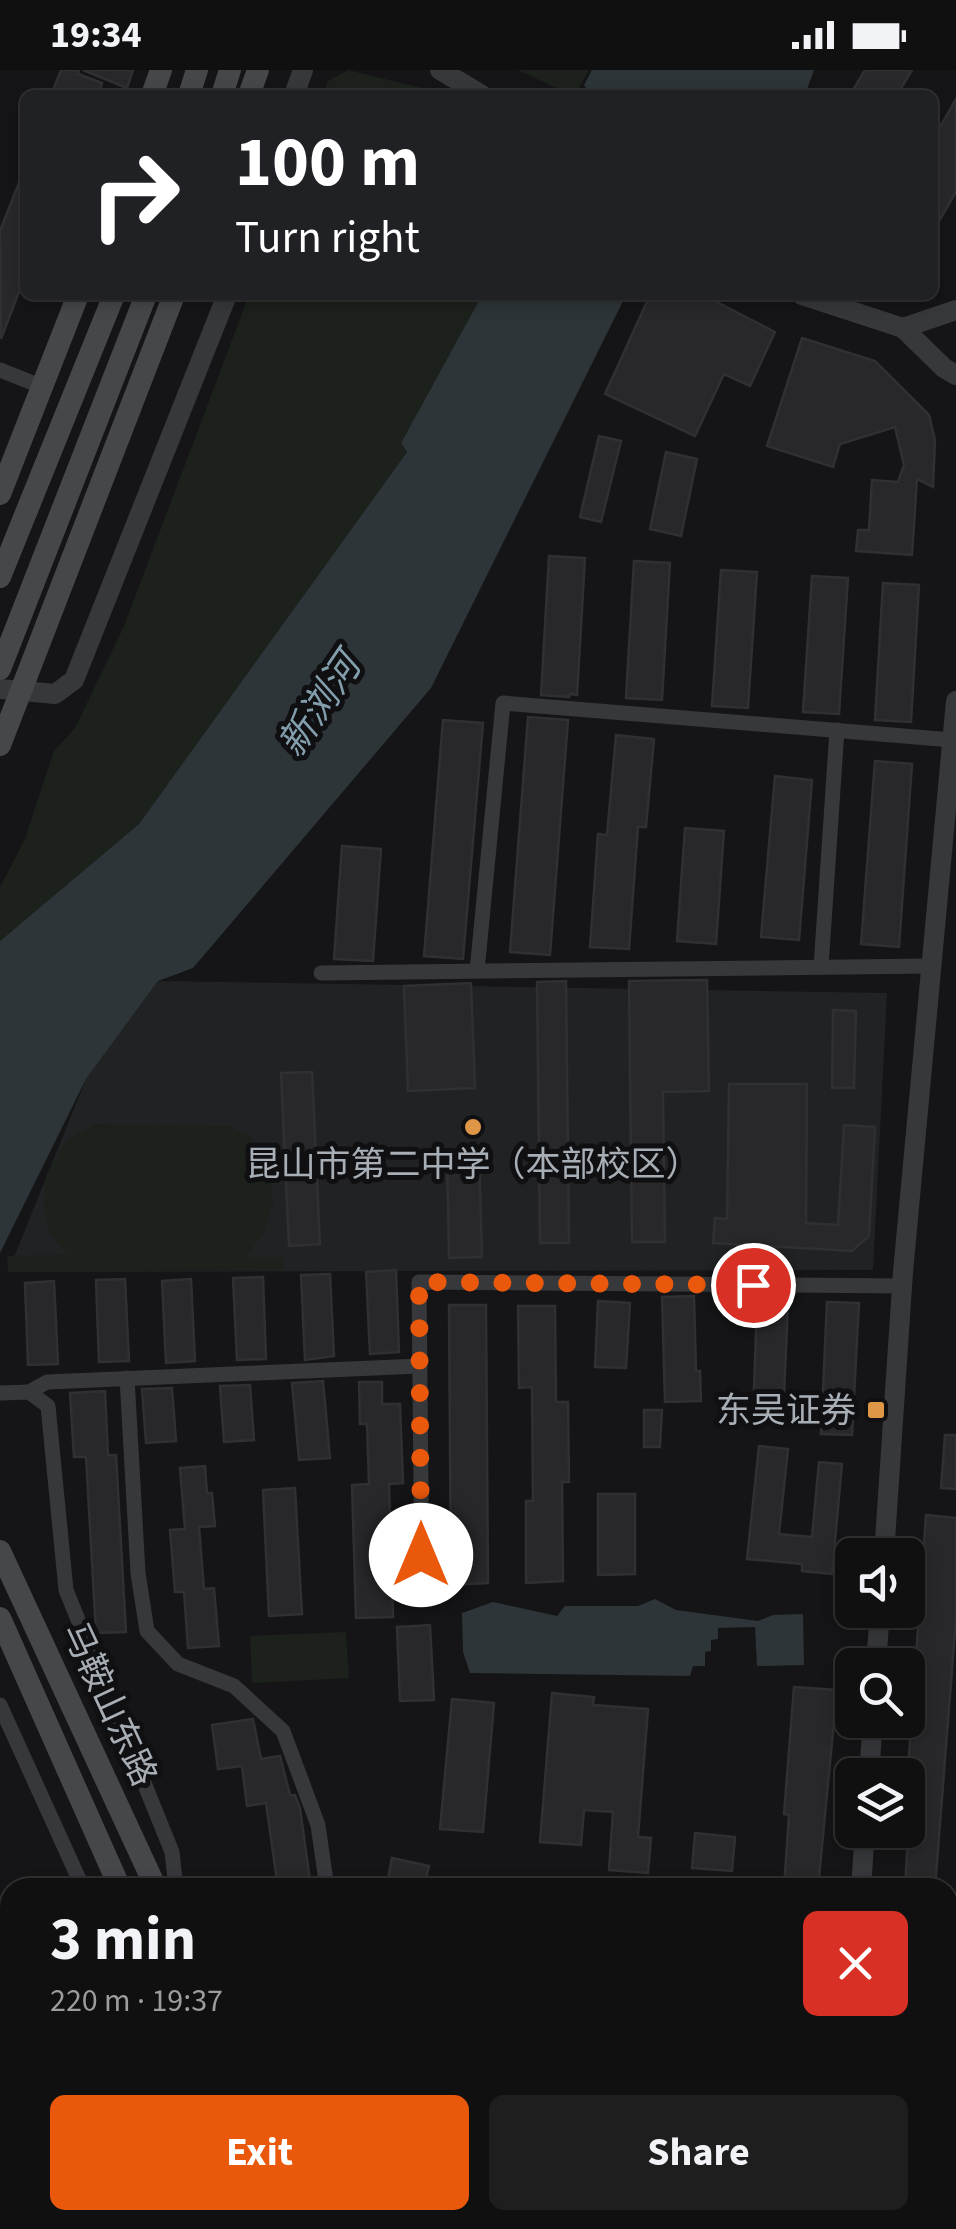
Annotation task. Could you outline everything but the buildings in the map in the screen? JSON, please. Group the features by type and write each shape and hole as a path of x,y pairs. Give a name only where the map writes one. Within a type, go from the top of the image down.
{"main road":[{"path":"0,494 76,300"},
{"path":"0,577 112,300"},
{"path":"0,670 144,300"},
{"path":"0,744 10,691 172,300"},
{"name":"马鞍山东路","path":"0,1551 151,1878"},
{"name":"马鞍山东路","path":"0,1618 115,1878"}],"street":[{"path":"440,70 474,90"},
{"path":"10,691 55,694 74,680 225,300"},
{"path":"817,300 903,328 956,375"},
{"path":"903,328 956,310"},
{"path":"0,370 43,387"},
{"path":"885,1538 902,1286 956,701"},
{"path":"477,971 503,704 952,740"},
{"path":"821,967 837,730"},
{"path":"321,973 931,966"},
{"path":"422,1592 419,1282 902,1286"},
{"path":"0,1393 29,1392 47,1382 420,1366"},
{"path":"127,1378 138,1573 148,1630 178,1664 234,1686 284,1731 318,1825 326,1878"},
{"path":"29,1392 48,1406 66,1590 172,1852 175,1878"},
{"path":"0,1705 78,1878"},
{"path":"862,1878 864,1848"}],"shaded area":[{"path":"348,70 426,90 325,90 328,81"},
{"path":"518,70 589,70 578,90 560,90"},
{"path":"247,300 479,300 401,443 407,452 139,824 0,941 0,887 25,839 54,751 75,728 124,626"},
{"name":"昆山市第二中学（本部校区）","path":"158,981 887,993 873,1270 8,1272 86,1079"},
{"path":"96,1124 228,1126 250,1136 269,1161 273,1205 264,1232 245,1257 284,1257 284,1270 8,1272 7,1256 68,1255 49,1232 44,1207 46,1175 67,1140"},
{"path":"346,1632 349,1678 252,1683 250,1636"}],"water":[{"path":"592,70 814,70 807,90 587,90 584,85"},
{"name":"新浏河","path":"479,300 624,300 431,688 193,968 158,981 86,1079 0,1253 0,941 139,824 407,452 401,443"},
{"path":"655,1599 676,1610 758,1621 773,1615 803,1614 804,1665 757,1666 755,1627 718,1628 718,1639 711,1640 711,1651 705,1652 705,1666 693,1666 690,1676 470,1673 463,1652 462,1613 493,1602 557,1616 565,1606 638,1606"}],"place":[{"name":"昆山市第二中学（本部校区）","path":"473,1127"},
{"name":"东吴证券","path":"876,1410"}],"route":[{"path":"421,1555 419,1282 753,1285"}]}
